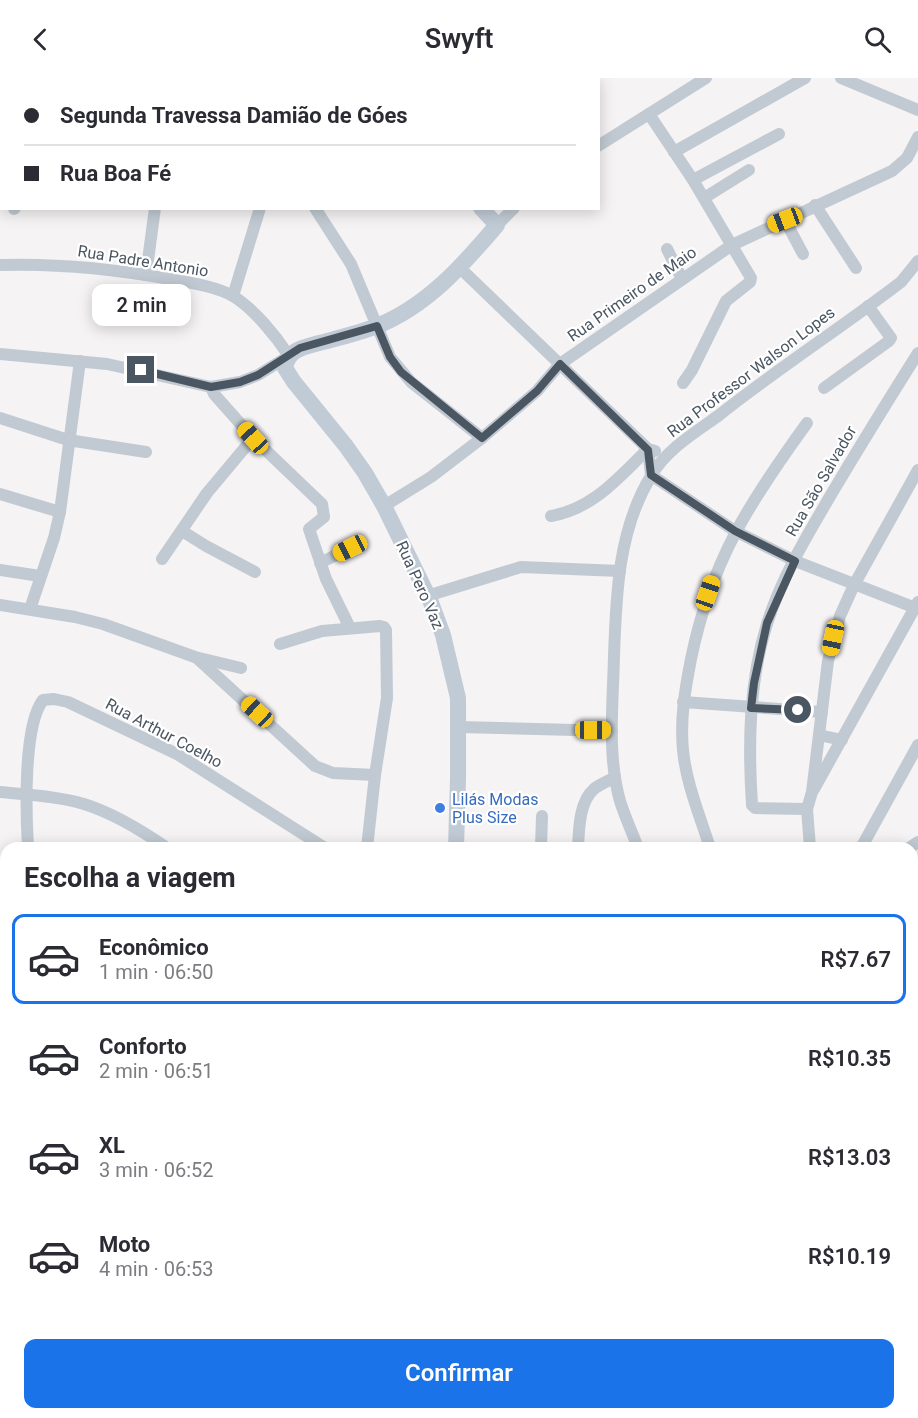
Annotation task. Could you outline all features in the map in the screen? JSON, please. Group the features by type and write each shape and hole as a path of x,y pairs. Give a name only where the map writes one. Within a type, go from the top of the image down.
{"main road":[{"path":"289,356 300,348 377,326 403,313 425,298 460,268 497,225 483,210"},
{"name":"Rua Pero Vaz","path":"289,356 285,368 288,374 346,446 384,506 428,596 443,635 458,698 456,842"}],"street":[{"path":"600,145 706,78"},
{"path":"674,152 805,78"},
{"path":"841,78 918,110"},
{"path":"649,114 693,180 752,278 726,301 692,370 683,383"},
{"path":"693,180 779,134"},
{"name":"Rua Primeiro de Maio","path":"384,506 431,477 482,438 537,391 560,364 682,279 732,245 892,171 907,158 918,137"},
{"path":"704,198 748,170"},
{"path":"815,205 856,268"},
{"path":"146,275 155,210"},
{"path":"233,296 259,210"},
{"path":"316,210 351,264 390,357 401,372 482,438"},
{"path":"497,225 512,210"},
{"path":"785,220 803,254"},
{"path":"667,249 682,279"},
{"name":"Rua Professor Walson Lopes","path":"637,842 620,801 615,777 612,731 616,599 628,532 651,475 668,454 750,390 901,282 918,261"},
{"name":"Rua Padre Antonio","path":"0,265 66,265 146,275 190,283 233,296 262,321 289,356"},
{"path":"460,268 648,450 668,454"},
{"path":"824,388 891,338 868,306"},
{"name":"Rua São Salvador","path":"807,809 755,808 752,805 751,708 767,623 819,514 918,353"},
{"path":"0,354 80,361 141,370 211,387 249,378 289,356"},
{"path":"30,609 54,538 60,512 80,361"},
{"path":"211,387 214,394 253,438 322,504 324,517 309,529 320,563 350,628"},
{"path":"0,418 68,440 146,452"},
{"path":"708,842 686,770 683,749 683,702 693,649 704,607 735,531 767,478 807,423"},
{"path":"162,559 207,493 253,438"},
{"path":"648,450 651,475 735,531 795,561 854,585 917,606 812,792"},
{"path":"552,516 578,509 590,502 648,450"},
{"path":"810,842 807,809 812,792 833,638 854,585 918,470"},
{"path":"0,494 60,512"},
{"path":"182,531 255,572"},
{"path":"320,563 350,548"},
{"path":"428,596 521,567 620,571"},
{"path":"0,570 40,576"},
{"path":"0,605 103,624 195,657 241,668"},
{"path":"280,644 322,631 384,627 387,698 368,842"},
{"path":"195,657 315,766 333,772 375,775"},
{"name":"Rua Arthur Coelho","path":"27,795 35,715 43,700 54,699 68,702 177,754 316,842"},
{"path":"683,702 822,712"},
{"path":"459,727 612,731"},
{"path":"819,735 842,740"},
{"path":"864,842 918,745"},
{"path":"579,842 582,811 593,789 615,777"},
{"path":"0,792 62,800 92,807 109,814 157,842"},
{"path":"27,795 28,842"},
{"path":"541,842 542,816"}],"place":[{"name":"Lilás Modas Plus Size","path":"440,808"}],"route":[{"path":"141,370 211,387 240,382 258,375 300,348 377,326 390,357 401,372 482,438 537,391 560,364 648,450 651,475 735,531 795,561 767,623 751,708 798,710"}]}
